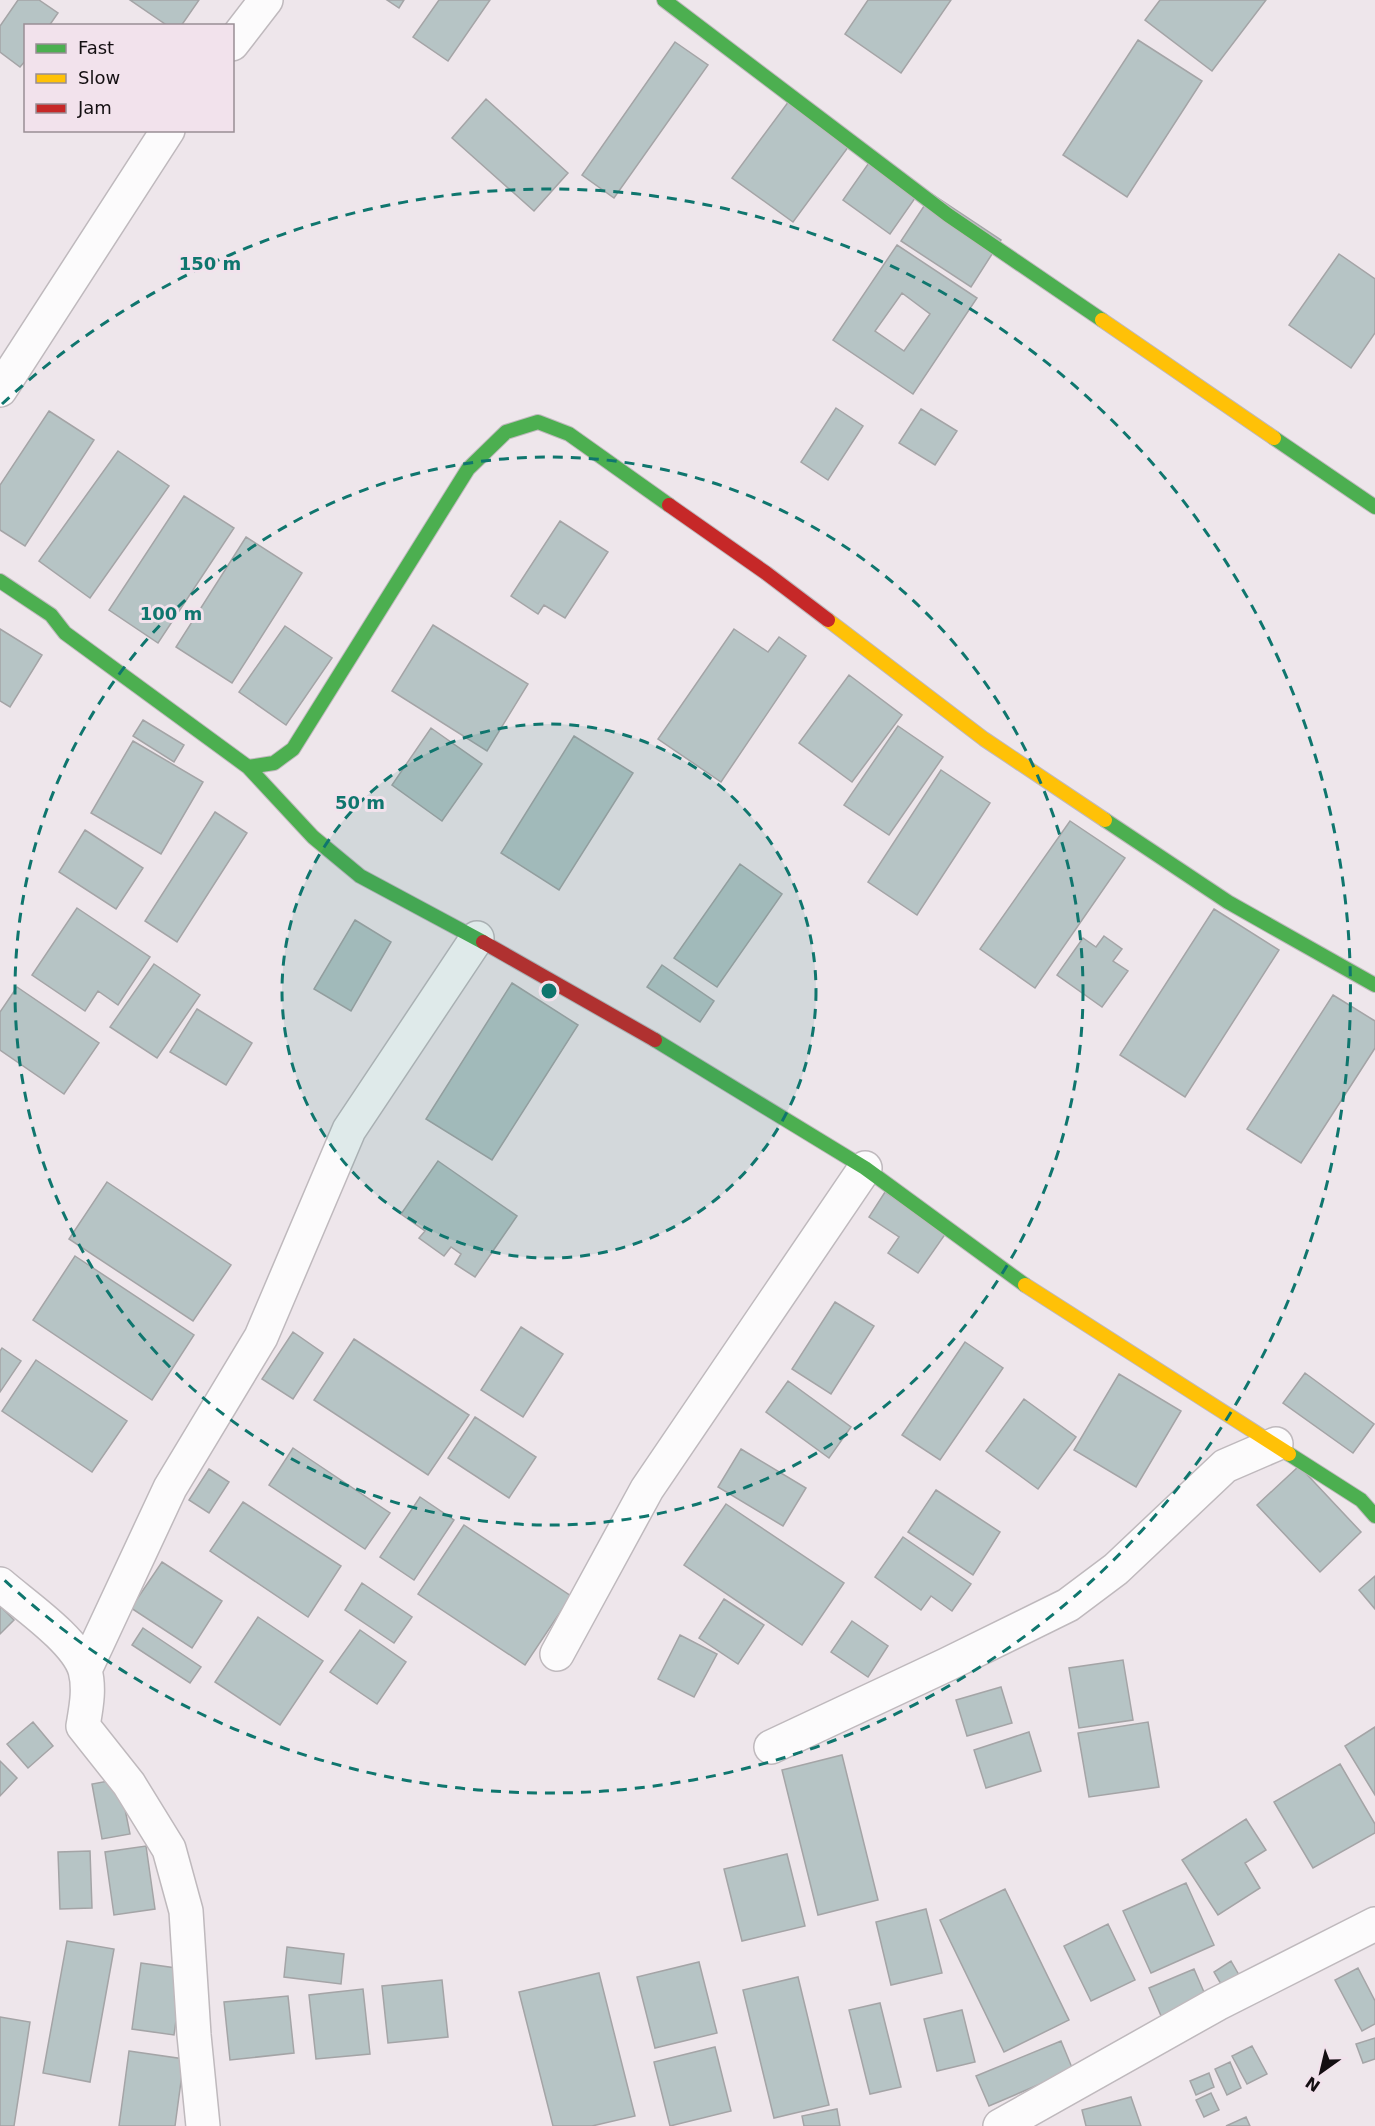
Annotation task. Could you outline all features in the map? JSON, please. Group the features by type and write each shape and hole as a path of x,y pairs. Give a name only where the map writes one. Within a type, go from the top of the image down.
{"street":[{"path":"234,41 266,0"},
{"path":"664,0 948,215 1375,507"},
{"path":"0,390 167,132"},
{"path":"248,767 274,763 293,749 468,469 506,432 538,422 569,435 766,573 984,739 1228,902 1375,985"},
{"path":"0,581 51,615 65,633 248,767 313,837 360,876 477,938 670,1048 865,1168 1031,1289 1361,1500 1375,1516"},
{"path":"85,1670 170,1488 261,1337 349,1130 477,938"},
{"path":"557,1654 647,1489 865,1168"},
{"path":"771,1747 1068,1605 1116,1569 1225,1466 1276,1444"},
{"path":"0,1584 71,1645 85,1670 88,1699 83,1726 129,1784 169,1849 186,1911 203,2126"},
{"path":"1000,2126 1217,2004 1375,1924"}],"building":[{"path":"18,0 39,0 58,13 50,24 24,24 24,62 20,67 0,52 0,26"},
{"path":"130,0 199,0 182,24 165,24"},
{"path":"387,0 404,0 399,8"},
{"path":"439,0 490,0 448,61 413,37"},
{"path":"868,0 951,0 901,73 845,34"},
{"path":"1160,0 1266,0 1212,71 1145,20"},
{"path":"1138,40 1202,81 1127,197 1063,155"},
{"path":"675,42 708,65 614,198 582,175"},
{"path":"486,99 568,173 534,211 452,138"},
{"path":"789,101 849,146 793,222 732,178"},
{"path":"873,157 920,191 890,234 843,200"},
{"path":"932,194 1001,240 971,287 901,241"},
{"path":"897,245 977,298 913,394 833,340","holes":["902,293 930,314 904,351 875,331"]},
{"path":"1339,254 1375,279 1375,333 1351,368 1289,325"},
{"path":"836,408 863,426 828,480 801,462"},
{"path":"921,409 957,431 935,465 899,443"},
{"path":"49,411 94,440 25,546 0,530 0,485"},
{"path":"118,451 169,486 90,598 39,561"},
{"path":"184,496 234,528 158,643 109,610"},
{"path":"560,521 608,552 565,618 544,605 538,614 511,596"},
{"path":"246,537 302,573 232,683 176,647"},
{"path":"433,625 528,684 487,751 392,691"},
{"path":"285,626 332,658 286,725 239,692"},
{"path":"0,629 42,655 10,707 0,701"},
{"path":"734,629 768,652 779,637 806,656 721,782 658,739"},
{"path":"849,675 902,715 852,782 799,743"},
{"path":"143,720 184,745 174,762 133,736"},
{"path":"898,726 943,757 889,835 844,805"},
{"path":"431,728 482,764 442,821 392,785"},
{"path":"574,736 633,773 559,890 501,853"},
{"path":"133,741 203,782 161,854 91,813"},
{"path":"941,770 990,803 917,915 868,882"},
{"path":"215,812 247,833 177,942 145,921"},
{"path":"1070,821 1125,858 1035,988 980,949"},
{"path":"85,830 143,868 116,909 59,872"},
{"path":"740,864 782,894 717,987 674,958"},
{"path":"77,908 150,957 118,1005 98,991 85,1011 32,975"},
{"path":"1214,909 1279,950 1185,1097 1120,1055"},
{"path":"355,920 391,942 351,1011 314,989"},
{"path":"1104,936 1122,949 1113,961 1128,971 1102,1007 1057,975 1083,938 1096,947"},
{"path":"154,964 200,995 157,1058 110,1027"},
{"path":"662,965 714,1001 700,1022 647,987"},
{"path":"512,983 578,1025 492,1160 426,1119"},
{"path":"17,987 99,1043 64,1094 0,1050 0,1012"},
{"path":"1333,995 1375,1021 1375,1048 1301,1163 1247,1129"},
{"path":"197,1009 252,1043 226,1085 170,1052"},
{"path":"438,1161 517,1216 475,1277 455,1264 461,1254 451,1247 444,1256 419,1238 425,1231 401,1214"},
{"path":"107,1182 231,1265 193,1321 69,1239"},
{"path":"885,1192 946,1233 918,1273 888,1253 899,1237 869,1217"},
{"path":"75,1256 194,1335 152,1400 33,1320"},
{"path":"835,1302 874,1326 831,1394 792,1369"},
{"path":"521,1327 563,1354 523,1417 481,1390"},
{"path":"293,1332 323,1353 293,1399 262,1379"},
{"path":"354,1339 469,1415 428,1475 314,1400"},
{"path":"965,1342 1003,1368 940,1460 902,1435"},
{"path":"2,1348 21,1361 0,1392 0,1351"},
{"path":"36,1360 127,1421 92,1472 2,1411"},
{"path":"1305,1373 1374,1424 1353,1453 1283,1403"},
{"path":"1119,1374 1181,1411 1136,1487 1074,1450"},
{"path":"788,1381 851,1427 829,1458 766,1412"},
{"path":"1024,1399 1076,1437 1038,1489 986,1451"},
{"path":"475,1417 536,1457 509,1498 448,1458"},
{"path":"293,1448 390,1513 365,1549 269,1485"},
{"path":"741,1449 806,1488 783,1526 718,1487"},
{"path":"1299,1466 1361,1532 1320,1572 1257,1505"},
{"path":"209,1469 229,1482 209,1513 189,1500"},
{"path":"936,1490 1000,1532 973,1575 908,1532"},
{"path":"420,1497 454,1520 414,1580 380,1557"},
{"path":"243,1502 341,1566 308,1617 210,1551"},
{"path":"726,1504 844,1583 802,1645 684,1565"},
{"path":"464,1525 571,1596 525,1665 418,1594"},
{"path":"903,1537 971,1584 952,1611 931,1596 921,1610 875,1577"},
{"path":"162,1562 222,1601 192,1648 131,1608"},
{"path":"1375,1576 1375,1609 1359,1590"},
{"path":"362,1583 412,1617 394,1643 345,1610"},
{"path":"724,1599 764,1625 738,1664 699,1638"},
{"path":"0,1606 14,1620 0,1634"},
{"path":"258,1617 323,1661 280,1725 215,1682"},
{"path":"852,1621 888,1646 868,1677 831,1652"},
{"path":"143,1628 201,1667 190,1683 132,1645"},
{"path":"360,1630 406,1662 377,1704 330,1672"},
{"path":"680,1635 717,1654 694,1697 658,1679"},
{"path":"1123,1660 1133,1720 1079,1728 1069,1668"},
{"path":"1001,1687 1012,1723 967,1736 956,1700"},
{"path":"33,1722 53,1746 28,1768 7,1744"},
{"path":"1148,1722 1159,1787 1089,1797 1078,1733"},
{"path":"1375,1727 1375,1795 1345,1746"},
{"path":"1029,1732 1041,1771 986,1788 974,1750"},
{"path":"842,1755 878,1900 818,1915 782,1770"},
{"path":"0,1761 17,1778 0,1796"},
{"path":"1340,1764 1375,1824 1375,1833 1313,1868 1274,1802"},
{"path":"119,1779 130,1834 102,1839 92,1784"},
{"path":"1246,1819 1266,1850 1245,1863 1260,1888 1218,1915 1182,1860"},
{"path":"146,1846 155,1909 114,1915 105,1852"},
{"path":"90,1851 92,1908 60,1909 58,1852"},
{"path":"787,1854 805,1926 742,1941 724,1869"},
{"path":"1186,1883 1214,1945 1151,1973 1123,1911"},
{"path":"1005,1889 1069,2020 1004,2052 940,1920"},
{"path":"926,1909 942,1973 891,1985 876,1922"},
{"path":"1108,1924 1135,1980 1091,2001 1064,1946"},
{"path":"67,1941 114,1949 90,2082 43,2073"},
{"path":"287,1947 344,1954 341,1984 284,1977"},
{"path":"1231,1961 1243,1982 1225,1991 1214,1972"},
{"path":"699,1962 717,2033 655,2048 637,1977"},
{"path":"141,1963 183,1969 174,2035 132,2029"},
{"path":"1358,1968 1375,2001 1375,2024 1362,2031 1335,1980"},
{"path":"1194,1969 1207,1999 1162,2018 1149,1988"},
{"path":"599,1973 635,2116 592,2126 553,2126 519,1992"},
{"path":"798,1977 829,2105 774,2118 743,1990"},
{"path":"442,1980 448,2037 388,2043 382,1986"},
{"path":"363,1989 370,2054 316,2059 309,1995"},
{"path":"288,1996 294,2053 230,2060 224,2002"},
{"path":"880,2003 901,2087 870,2094 849,2010"},
{"path":"962,2010 975,2062 937,2071 924,2019"},
{"path":"0,2017 30,2022 14,2126 0,2126"},
{"path":"1375,2038 1375,2059 1363,2063 1356,2044"},
{"path":"1061,2041 1073,2070 989,2106 976,2076"},
{"path":"1252,2046 1267,2074 1247,2084 1232,2056"},
{"path":"715,2047 731,2111 670,2126 654,2062"},
{"path":"129,2051 184,2059 175,2126 119,2126"},
{"path":"1230,2062 1241,2088 1227,2095 1215,2069"},
{"path":"1209,2073 1214,2087 1196,2095 1190,2081"},
{"path":"1211,2093 1219,2110 1204,2117 1196,2100"},
{"path":"1131,2097 1141,2126 1086,2126 1082,2110"},
{"path":"837,2109 840,2126 804,2126 802,2116"},
{"path":"1246,2117 1250,2126 1226,2126"}],"traffic: fast":[{"path":"664,0 948,215 1102,320"},
{"path":"248,767 274,763 293,749 468,469 506,432 538,422 569,434 669,505"},
{"path":"1274,438 1375,507"},
{"path":"0,581 51,615 65,633 248,767 313,837 360,876 483,942"},
{"path":"1105,820 1228,902 1375,985"},
{"path":"655,1040 865,1168 1025,1285"},
{"path":"1289,1454 1361,1500 1375,1516"}],"traffic: slow":[{"path":"1102,320 1274,438"},
{"path":"828,620 984,739 1105,820"},
{"path":"1025,1285 1289,1454"}],"traffic: jam":[{"path":"669,505 828,620"},
{"path":"483,942 655,1040"}]}
